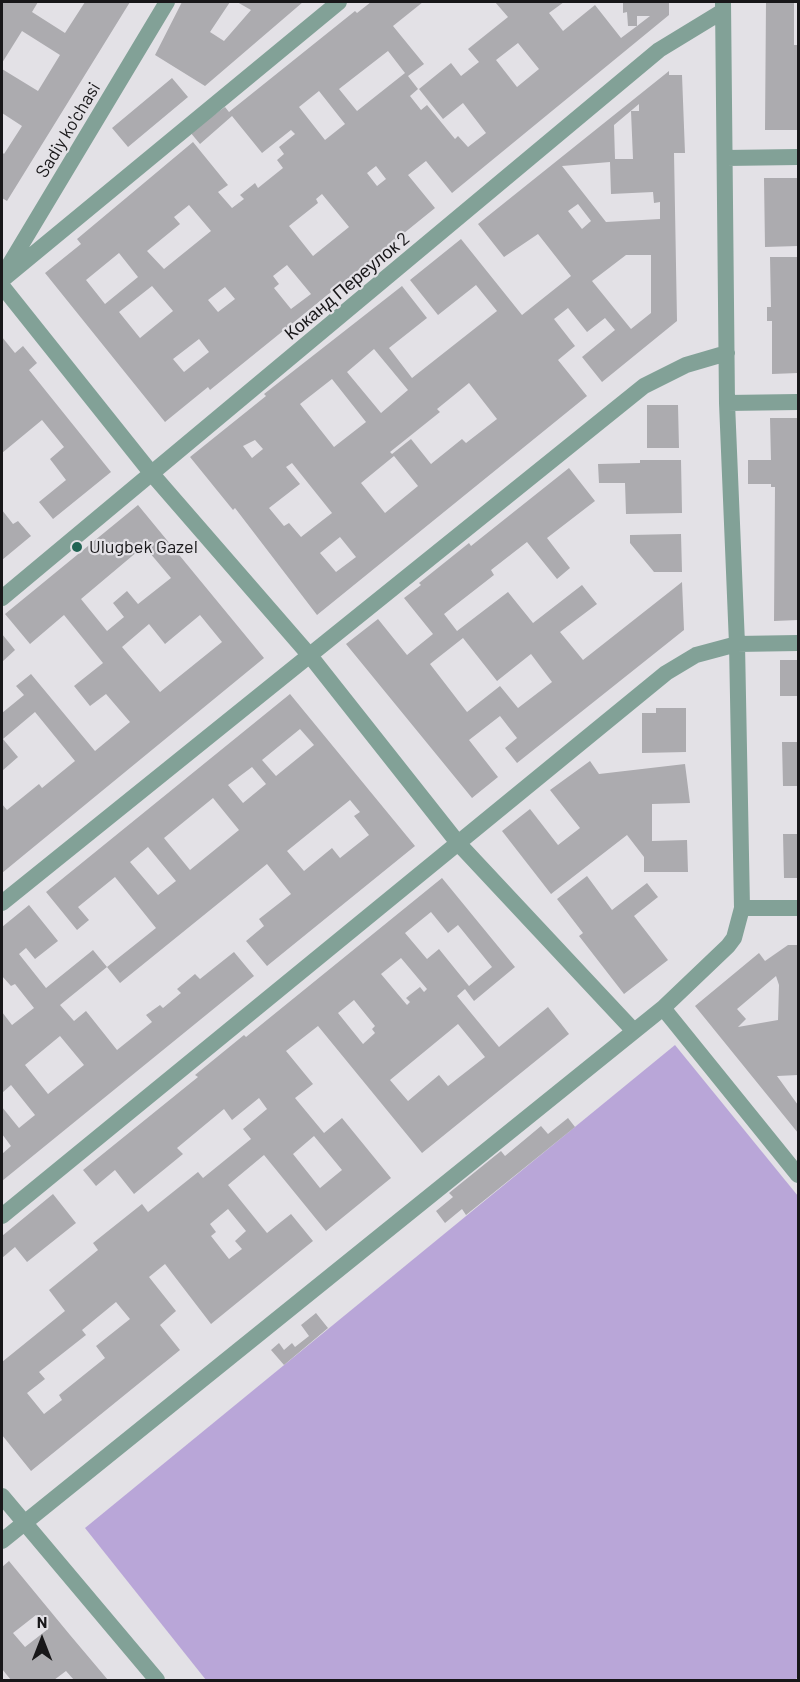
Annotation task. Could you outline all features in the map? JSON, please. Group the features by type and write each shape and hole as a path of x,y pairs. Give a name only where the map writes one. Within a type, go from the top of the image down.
{"street":[{"name":"Sadiy ko'chasi","path":"2,279 167,2"},
{"path":"2,279 339,2"},
{"path":"2,1541 663,1008 734,938 742,908 737,644 727,403 723,6"},
{"name":"Коканд Πереулок 2","path":"2,598 659,50 723,6"},
{"path":"726,158 798,157"},
{"path":"2,286 152,474 311,657 458,843 633,1030"},
{"path":"2,903 311,657 644,386 686,365 727,353"},
{"path":"727,403 798,402"},
{"path":"2,1216 666,674 696,655 737,644 798,644"},
{"path":"742,908 798,908"},
{"path":"663,1008 798,1175"},
{"path":"2,1496 156,1680"}],"shaded area":[{"path":"675,1045 798,1196 798,1677 795,1680 206,1680 85,1528"}],"building":[{"path":"2,2 38,2 32,12 65,33 85,2 130,2 7,201 2,198 2,152 4,154 22,126 2,113 2,69 38,91 60,55 22,31 2,63"},
{"path":"182,2 230,2 210,32 224,41 251,10 237,2 303,2 205,86 155,55"},
{"path":"371,2 423,2 393,26 424,64 408,76 418,89 410,96 421,110 427,105 455,139 458,136 468,147 486,133 463,103 443,119 419,89 451,63 461,76 479,62 468,49 508,17 495,2 564,2 549,13 563,31 595,5 621,38 637,26 628,26 627,12 623,13 623,2 669,2 669,15 452,193 426,161 408,175 435,208 210,390 208,387 165,422 45,273 81,244 77,239 193,142 228,185 218,192 232,208 244,199 240,195 255,183 258,188 283,168 277,160 284,154 279,147 295,134 291,130 262,153 232,116 200,144 190,132 225,107 229,112 355,11 357,13","holes":["637,16 650,16 637,26","518,43 539,69 517,87 496,60","388,51 405,73 357,111 339,89","319,91 345,124 325,140 299,107","376,166 386,179 377,186 367,173","322,194 349,227 313,256 289,226 318,203 316,199","189,205 211,231 164,269 147,251 180,224 174,217","119,253 138,277 105,304 86,280","287,265 311,294 291,309 274,288 279,284 273,276","152,286 173,311 140,338 119,312","225,287 235,299 218,312 208,300","199,339 209,352 184,372 173,359"]},
{"path":"766,2 794,2 794,45 798,45 798,130 765,130"},
{"path":"669,71 669,75 682,75 685,153 674,153 677,321 602,382 582,357 615,330 605,318 587,332 568,308 554,319 575,346 558,360 587,396 317,615 235,508 233,510 190,457 266,396 264,394 402,286 427,318 389,348 412,378 497,311 476,285 438,315 410,280 461,239 522,315 571,276 538,234 504,257 478,224","holes":["639,104 639,111 631,111 633,159 615,159 614,125","610,162 611,194 653,192 654,203 660,202 660,219 606,222 562,166","578,204 591,221 582,229 568,211","626,255 651,255 651,313 631,329 592,281","374,349 408,390 381,413 347,372","332,379 366,422 334,447 300,404","469,383 497,419 466,443 462,439 431,464 411,439 392,454 390,452 440,412 437,409","255,440 263,449 252,458 243,446","394,456 418,486 385,513 361,483","292,463 332,513 301,537 289,523 284,526 269,508 300,484 286,467","340,537 356,557 336,572 320,553"]},
{"path":"172,78 188,97 128,147 112,128"},
{"path":"764,178 798,178 798,246 765,247"},
{"path":"770,257 798,257 798,373 772,374 772,321 767,321 767,307 771,307"},
{"path":"2,337 15,353 23,346 37,363 29,370 111,472 53,519 39,502 66,480 50,459 64,447 42,420 2,453"},
{"path":"647,405 678,405 679,448 647,448"},
{"path":"770,418 798,418 798,620 774,621 775,487 771,487 771,484 748,484 748,460 771,460"},
{"path":"640,460 681,460 682,513 626,514 625,483 599,483 598,464 640,463"},
{"path":"569,468 595,501 547,538 570,568 557,579 527,542 491,570 494,575 444,614 457,631 508,592 533,623 582,585 597,604 560,632 583,660 682,582 684,630 517,763 505,748 517,738 500,716 469,740 498,777 472,798 346,644 378,619 407,655 433,634 404,598 469,543 471,546","holes":["463,638 497,681 531,654 552,682 518,708 500,686 467,712 430,664"]},
{"path":"138,505 264,658 2,873 2,804 7,810 39,784 42,788 75,761 35,712 3,739 2,713 24,695 16,686 31,674 95,751 130,722 106,694 90,706 74,686 103,663 64,615 30,644 5,614","holes":["144,546 171,578 138,604 127,591 113,603 124,617 107,631 81,599","200,615 222,642 160,692 122,647 149,624 165,644"]},
{"path":"2,510 13,524 18,521 31,536 2,560"},
{"path":"681,534 682,572 654,572 630,543 630,535"},
{"path":"2,634 15,650 2,662"},
{"path":"780,660 798,660 798,696 780,696"},
{"path":"290,694 415,846 267,966 246,941 264,926 259,919 291,894 267,864 120,983 107,967 156,928 115,877 78,907 89,920 77,930 46,892","holes":["300,729 314,745 276,776 262,760","252,767 266,784 243,803 228,785","213,798 239,830 190,870 164,838","350,800 360,812 354,816 369,835 340,858 332,848 304,871 287,851","148,847 176,881 158,895 130,862"]},
{"path":"656,708 686,708 686,752 642,753 642,713 656,713"},
{"path":"2,740 18,757 2,771"},
{"path":"782,742 798,742 798,786 783,786"},
{"path":"590,761 599,774 685,764 690,803 652,804 652,841 687,840 688,872 644,872 644,857 627,835 551,894 502,831 530,809 558,845 580,828 550,790"},
{"path":"783,834 798,834 798,878 784,878"},
{"path":"587,876 612,910 647,883 658,897 634,916 668,960 624,994 579,936 583,933 557,899"},
{"path":"442,878 515,967 474,1001 465,989 457,996 499,1047 548,1007 569,1034 422,1153 318,1026 286,1051 313,1084 295,1098 324,1133 342,1118 391,1178 326,1231 264,1155 228,1185 267,1233 291,1214 313,1241 211,1324 165,1264 149,1277 176,1311 160,1325 180,1350 31,1471 2,1435 2,1362 65,1311 49,1290 98,1250 93,1243 142,1204 148,1212 198,1172 203,1178 251,1139 243,1129 267,1109 259,1098 232,1120 224,1109 177,1148 183,1154 134,1194 115,1170 96,1186 83,1170 198,1077 195,1075 244,1035 246,1037","holes":["431,912 448,933 458,925 492,967 469,986 439,949 427,959 405,933","401,958 427,989 424,992 420,987 406,998 410,1002 407,1005 381,974","354,1000 375,1026 372,1029 375,1033 363,1044 338,1013","458,1024 485,1057 448,1086 439,1075 408,1101 390,1080","314,1136 342,1170 320,1188 293,1154","228,1209 246,1231 235,1241 242,1249 229,1259 211,1236 216,1232 210,1224","116,1302 130,1319 96,1346 105,1358 59,1395 62,1400 44,1414 27,1393 45,1379 39,1372 86,1335 82,1330"]},
{"path":"29,905 58,941 35,959 26,948 19,954 46,988 93,950 107,967 60,1005 74,1021 86,1011 117,1050 152,1022 146,1015 160,1005 163,1008 181,993 177,989 195,974 200,979 234,952 254,976 2,1181 2,1154 11,1146 2,1134 2,1107 19,1128 35,1115 11,1085 2,1093 2,1012 12,1025 34,1008 15,984 11,986 2,976 2,927","holes":["60,1036 84,1065 48,1094 25,1065"]},
{"path":"788,945 798,945 798,1075 777,1076 798,1105 798,1133 695,1006 759,953 765,961","holes":["776,976 779,985 778,1020 738,1027 746,1019 737,1009"]},
{"path":"568,1118 575,1127 466,1215 462,1209 445,1223 436,1211 453,1197 449,1193 501,1151 505,1156 541,1126 548,1134"},
{"path":"53,1194 76,1223 27,1262 15,1247 2,1258 2,1236"},
{"path":"316,1313 328,1328 284,1365 271,1350 279,1343 284,1350 292,1343 295,1347 309,1336 301,1325"},
{"path":"9,1561 108,1680 74,1680 66,1671 54,1680 11,1680 2,1669 2,1567","holes":["36,1615 48,1629 25,1647 13,1633"]}],"place":[{"name":"Ulugbek Gazel","path":"77,547"}]}
